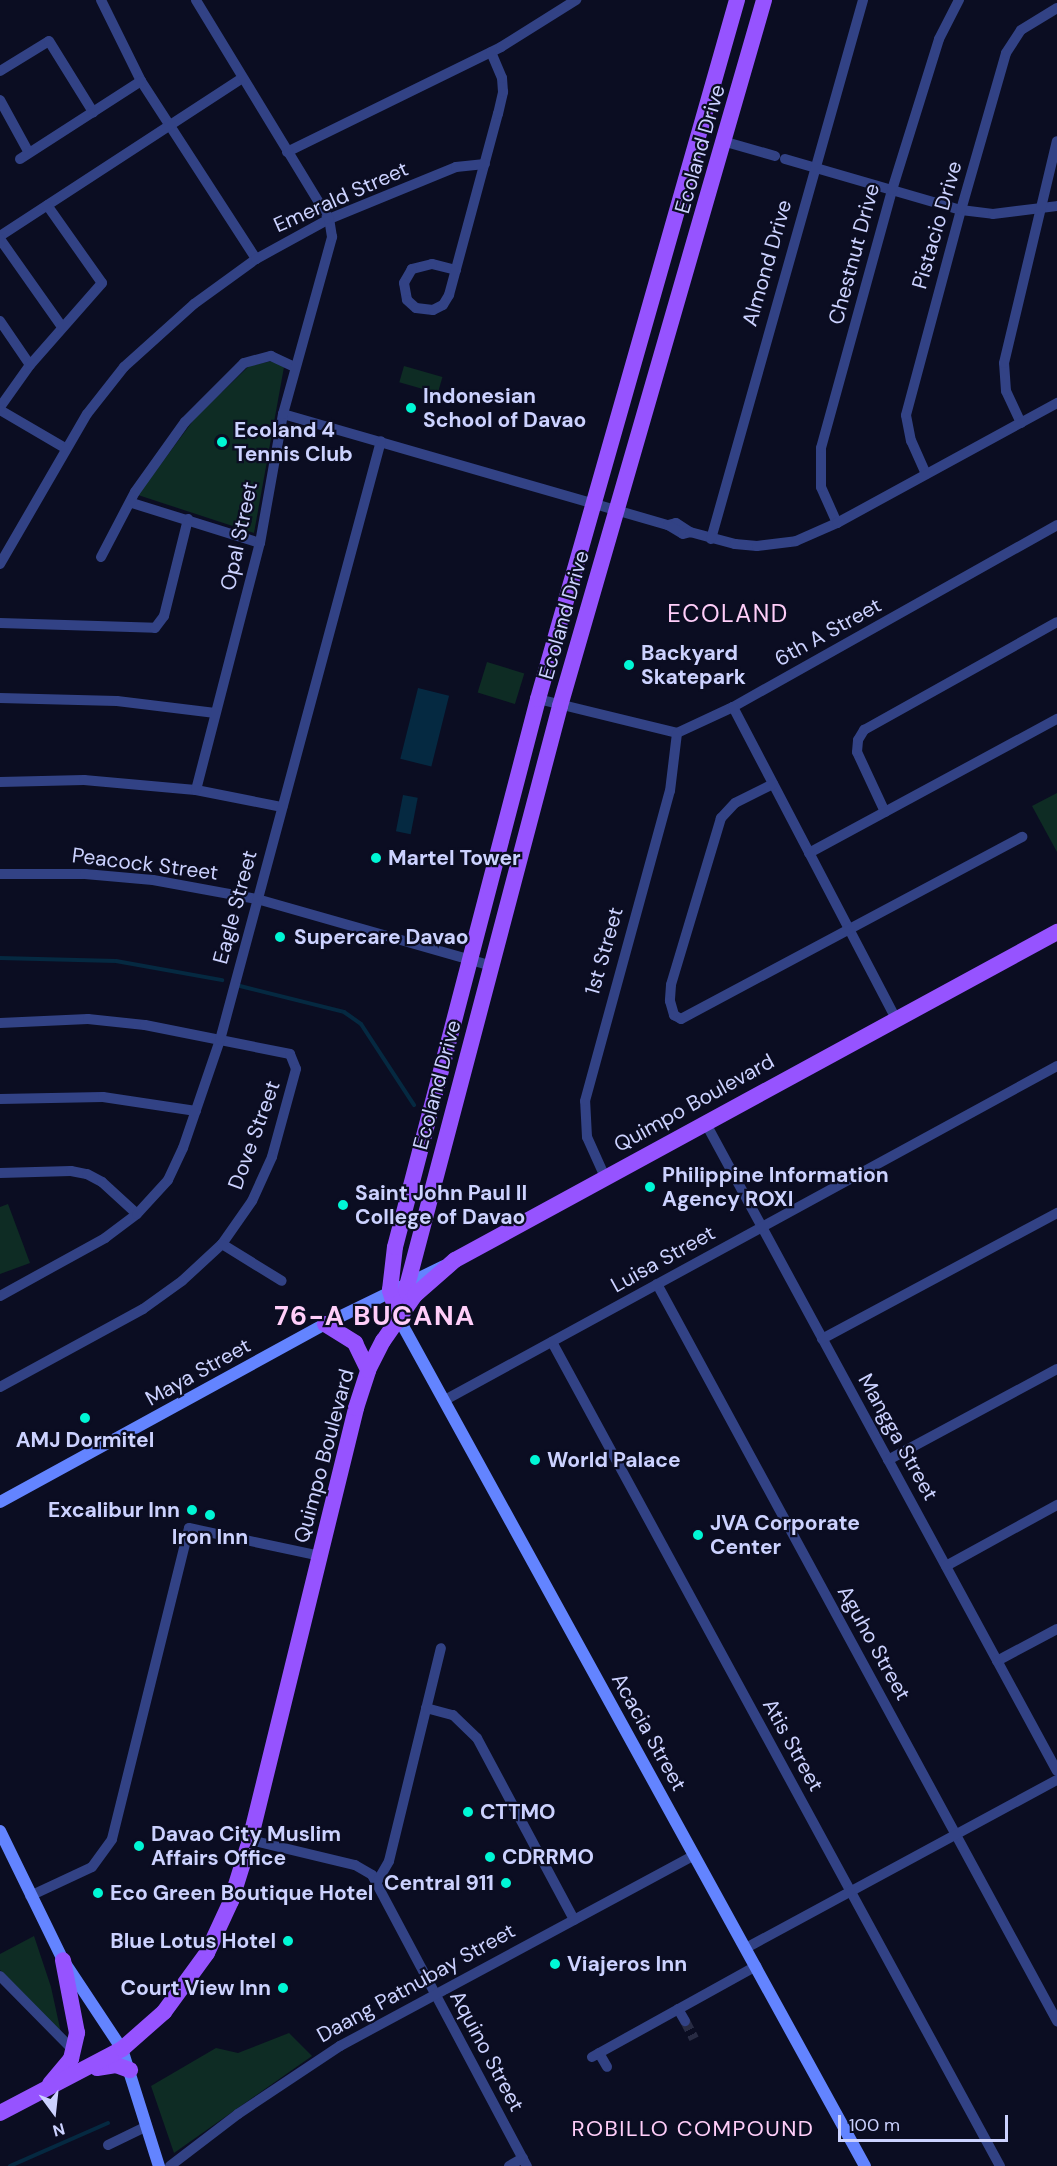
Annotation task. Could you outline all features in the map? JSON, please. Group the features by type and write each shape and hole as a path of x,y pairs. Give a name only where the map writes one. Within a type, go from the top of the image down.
{"main road":[{"name":"Ecoland Drive","path":"398,1317 390,1290 395,1247 469,959 538,699 737,0"},
{"name":"Ecoland Drive","path":"398,1317 411,1280 560,706 726,142 764,0"},
{"name":"Quimpo Boulevard","path":"0,2113 79,2074 122,2049 164,2012 200,1965 231,1901 250,1840 368,1370 398,1317 448,1264 1057,932"},
{"path":"325,1324 351,1339 368,1370"},
{"path":"40,2093 66,2066 74,2050 76,2020 63,1960"},
{"path":"79,2074 114,2065 130,2070"}],"street":[{"path":"101,0 141,81 256,259"},
{"path":"287,152 491,52 576,0"},
{"name":"Almond Drive","path":"711,539 863,0"},
{"name":"Chestnut Drive","path":"837,523 821,487 818,462 891,190 939,39 959,0"},
{"path":"199,1 241,78 329,219"},
{"name":"Pistacio Drive","path":"926,474 911,441 906,415 961,210 1006,53 1021,30 1057,8"},
{"path":"0,71 49,41 93,112"},
{"path":"456,270 432,264 412,269 404,284 407,300 421,310 438,309 447,301 456,270 485,164 502,92 502,78 491,52"},
{"path":"62,327 0,237 241,78"},
{"path":"0,100 25,156 141,81"},
{"path":"1021,423 1006,391 1004,363 1057,141"},
{"path":"726,142 961,210 993,214 1057,206"},
{"name":"Emerald Street","path":"0,564 65,448 105,390 147,345 214,287 256,259 329,219 456,167 485,164"},
{"path":"47,205 102,283 30,365 0,409 65,448"},
{"name":"Opal Street","path":"196,790 260,543 283,414 331,246 329,219"},
{"path":"0,321 30,365"},
{"path":"101,557 132,503 135,492 184,422 244,363 271,356 295,367"},
{"path":"283,414 595,502 668,525 685,526 690,532 711,539 757,546 778,545 837,523 1057,403"},
{"name":"Eagle Street","path":"0,1296 105,1238 137,1214 168,1180 196,1111 220,1040 381,441"},
{"path":"132,503 260,543"},
{"path":"0,623 155,628 164,616 188,519"},
{"name":"6th A Street","path":"677,733 733,707 1057,525"},
{"path":"885,812 857,752 858,740 864,730 1057,622"},
{"path":"0,698 117,700 215,713"},
{"path":"538,699 677,733"},
{"path":"733,707 896,1019"},
{"path":"809,853 1057,719"},
{"name":"1st Street","path":"604,1177 587,1137 585,1101 670,791 677,733"},
{"path":"0,782 84,780 196,790 282,807"},
{"path":"773,784 735,803 721,818 671,985 674,1015 681,1019 690,1017 1022,837"},
{"name":"Peacock Street","path":"0,874 85,874 153,880 257,899 492,966"},
{"path":"0,1023 88,1019 220,1040"},
{"name":"Dove Street","path":"0,1387 143,1309 183,1281 222,1244 252,1201 272,1156 296,1069 290,1054 220,1040"},
{"name":"Luisa Street","path":"446,1400 1057,1066"},
{"path":"0,1099 103,1097 196,1111"},
{"name":"Mangga Street","path":"705,1122 997,1661 1056,1764"},
{"path":"0,1173 71,1171 87,1174 102,1182 137,1214"},
{"path":"822,1339 1057,1213"},
{"path":"222,1244 282,1281"},
{"name":"Maya Street","path":"0,1502 325,1324 390,1290 448,1264"},
{"name":"Aguho Street","path":"657,1284 1057,2021"},
{"name":"Acacia Street","path":"398,1317 446,1400 865,2166"},
{"name":"Atis Street","path":"552,1342 1000,2166"},
{"path":"888,1461 1057,1369"},
{"path":"946,1566 1057,1505"},
{"path":"30,1896 92,1867 112,1839 189,1528 321,1556"},
{"path":"997,1661 1057,1629"},
{"path":"377,1882 389,1860 441,1648"},
{"path":"426,1708 453,1715 477,1738 574,1920"},
{"path":"746,1948 1057,1780"},
{"path":"0,1831 63,1960 122,2049 159,2166"},
{"name":"Aquino Street","path":"250,1840 362,1868 377,1882 525,2162"},
{"name":"Daang Patnubay Street","path":"170,2166 307,2066 435,1994 695,1855"},
{"path":"607,2067 596,2055 756,1966"},
{"path":"0,1976 74,2050"},
{"path":"678,2009 685,2021"},
{"path":"108,2145 147,2126"},
{"path":"508,2166 525,2162"}],"green space":[{"name":"Ecoland 4 Tennis Club","path":"272,361 284,367 254,533 138,495 195,418 249,366"},
{"path":"404,366 442,377 438,393 399,382"},
{"path":"487,662 524,673 515,704 478,693"},
{"path":"1057,793 1057,852 1032,806"},
{"path":"8,1204 30,1263 0,1274 0,1207"},
{"path":"34,1936 51,1987 61,2033 0,1970 0,1954"},
{"path":"289,2033 312,2056 174,2153 151,2086 216,2048 238,2053"}],"water":[{"path":"418,688 449,696 431,767 400,759"},
{"path":"403,795 418,798 411,834 396,831"}],"waterway":[{"path":"0,958 116,961 222,980"},
{"path":"240,986 344,1012 361,1024 414,1105"},
{"path":"10,2166 108,2123"}],"tunnel":[{"path":"685,2021 694,2039"}],"place":[{"name":"Indonesian School of Davao","path":"411,408"},
{"name":"Ecoland 4 Tennis Club","path":"222,442"},
{"name":"Backyard Skatepark","path":"629,665"},
{"name":"Martel Tower","path":"376,858"},
{"name":"Supercare Davao","path":"280,937"},
{"name":"Philippine Information Agency ROXI","path":"650,1187"},
{"name":"Saint John Paul II College of Davao","path":"343,1205"},
{"name":"AMJ Dormitel","path":"85,1418"},
{"name":"World Palace","path":"535,1460"},
{"name":"Excalibur Inn","path":"192,1510"},
{"name":"Iron Inn","path":"210,1515"},
{"name":"JVA Corporate Center","path":"698,1535"},
{"name":"CTTMO","path":"468,1812"},
{"name":"Davao City Muslim Affairs Office","path":"139,1846"},
{"name":"CDRRMO","path":"490,1857"},
{"name":"Central 911","path":"506,1883"},
{"name":"Eco Green Boutique Hotel","path":"98,1893"},
{"name":"Blue Lotus Hotel","path":"288,1941"},
{"name":"Viajeros Inn","path":"555,1964"},
{"name":"Court View Inn","path":"283,1988"}],"district":[{"name":"ECOLAND","path":"728,614"},
{"name":"76-A BUCANA","path":"375,1316"},
{"name":"ROBILLO COMPOUND","path":"693,2129"}]}
